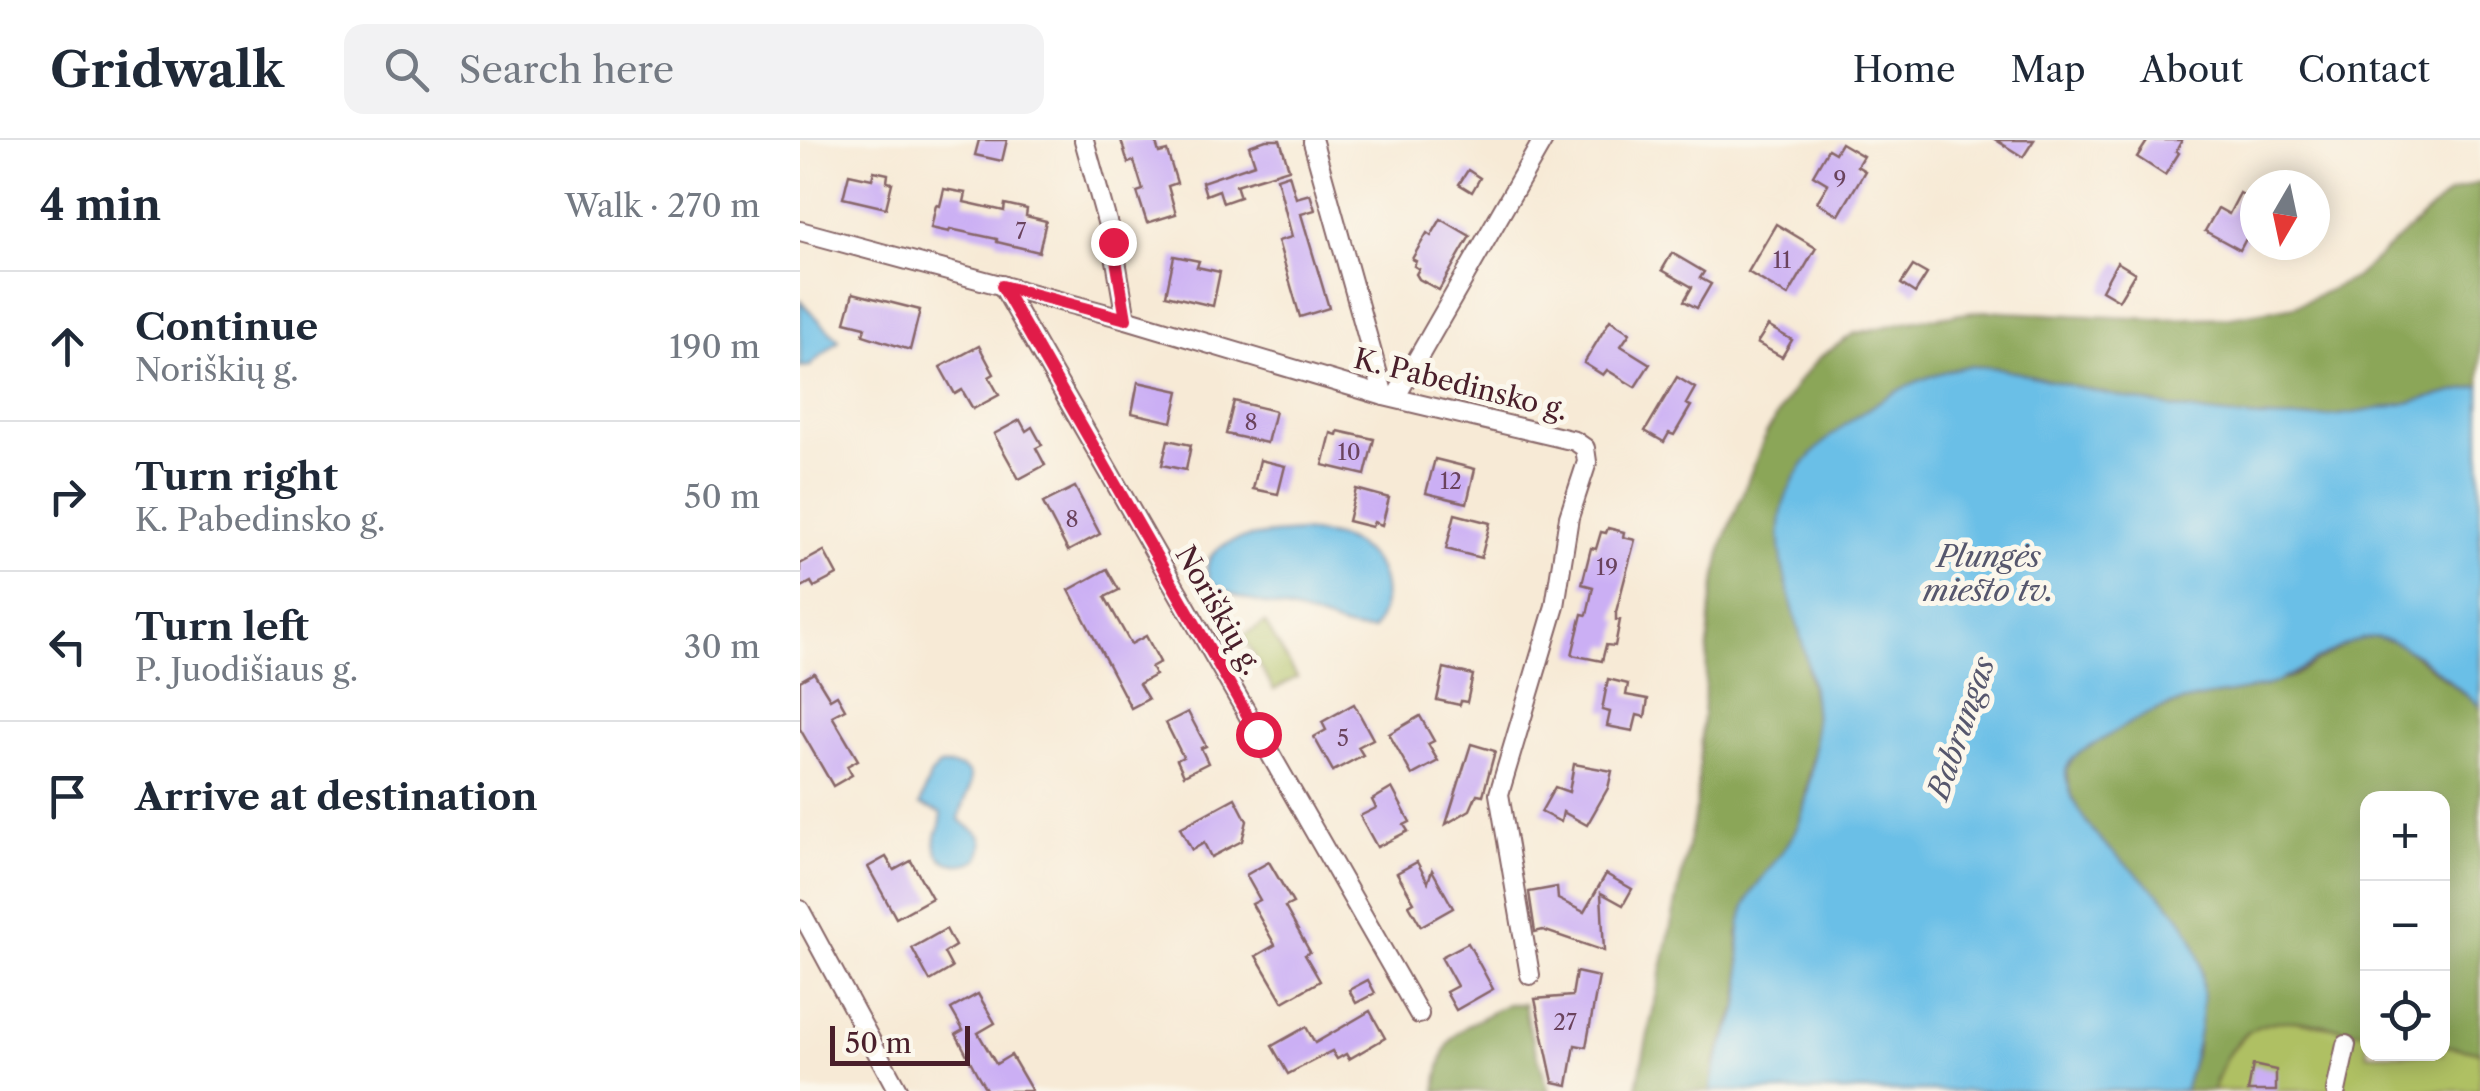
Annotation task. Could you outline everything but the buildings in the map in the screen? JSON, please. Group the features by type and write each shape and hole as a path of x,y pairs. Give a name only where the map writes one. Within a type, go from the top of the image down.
{"street":[{"path":"1084,140 1113,242 1126,319"},
{"path":"1389,397 1543,140"},
{"path":"1312,142 1389,397"},
{"name":"K. Pabedinsko g.","path":"800,231 1126,319 1389,397 1575,441 1584,448 1587,462 1569,517 1555,606 1499,794 1530,975"},
{"name":"Noriškių g.","path":"1002,286 1418,1014"},
{"path":"800,910 898,1091"},
{"path":"2336,1091 2346,1045"}],"green space":[{"path":"2480,182 2480,386 2351,414 2268,418 2190,410 1998,368 1968,366 1807,666 1815,740 1803,811 1795,835 1754,889 1738,933 1738,1006 1715,1061 1711,1091 1636,1091 1696,808 1711,605 1722,546 1766,434 1797,383 1820,357 1853,334 1909,321 1983,311 2155,319 2231,317 2295,306 2355,278 2449,193"},
{"path":"1265,623 1297,677 1274,690 1243,636"},
{"path":"2377,637 2400,644 2480,706 2480,1052 2450,1046 2450,791 2360,791 2360,1032 2293,1021 2254,1028 2238,1041 2224,1061 2213,1091 2184,1091 2197,1047 2202,973 2083,822 2066,770 2074,756 2141,716 2185,701 2265,686 2293,676 2353,640"},
{"path":"1507,1004 1524,1004 1549,1091 1436,1091 1443,1056 1455,1035"},
{"path":"2282,1019 2360,1032 2360,1061 2450,1061 2450,1046 2480,1052 2480,1091 2213,1091 2226,1057 2250,1029"}],"water":[{"path":"800,301 839,340 810,366 800,367"},
{"name":"Plungės miesto tv.","path":"1968,366 1998,368 2190,410 2268,418 2351,414 2480,386 2480,706 2406,648 2381,638 2368,638 2340,647 2271,684 2154,711 2071,760 2066,770 2067,781 2085,820 2171,906 2194,942 2202,998 2198,1036 2184,1091 1711,1091 1715,1066 1739,1005 1741,919 1751,894 1798,825 1813,758 1814,706 1781,552 1781,519 1791,486 1814,453 1866,410 1922,379"},
{"path":"1300,532 1350,542 1375,563 1384,595 1373,630 1350,629 1247,600 1219,587 1209,577 1211,557 1231,542"},
{"path":"939,766 955,766 970,775 959,819 981,837 979,858 972,862 950,863 938,854 936,838 941,813 920,805 931,774"}],"route":[{"path":"1113,242 1126,319 1002,286 1258,734"}],"water label":[{"name":"Babrungas","path":"1961,728"}]}
